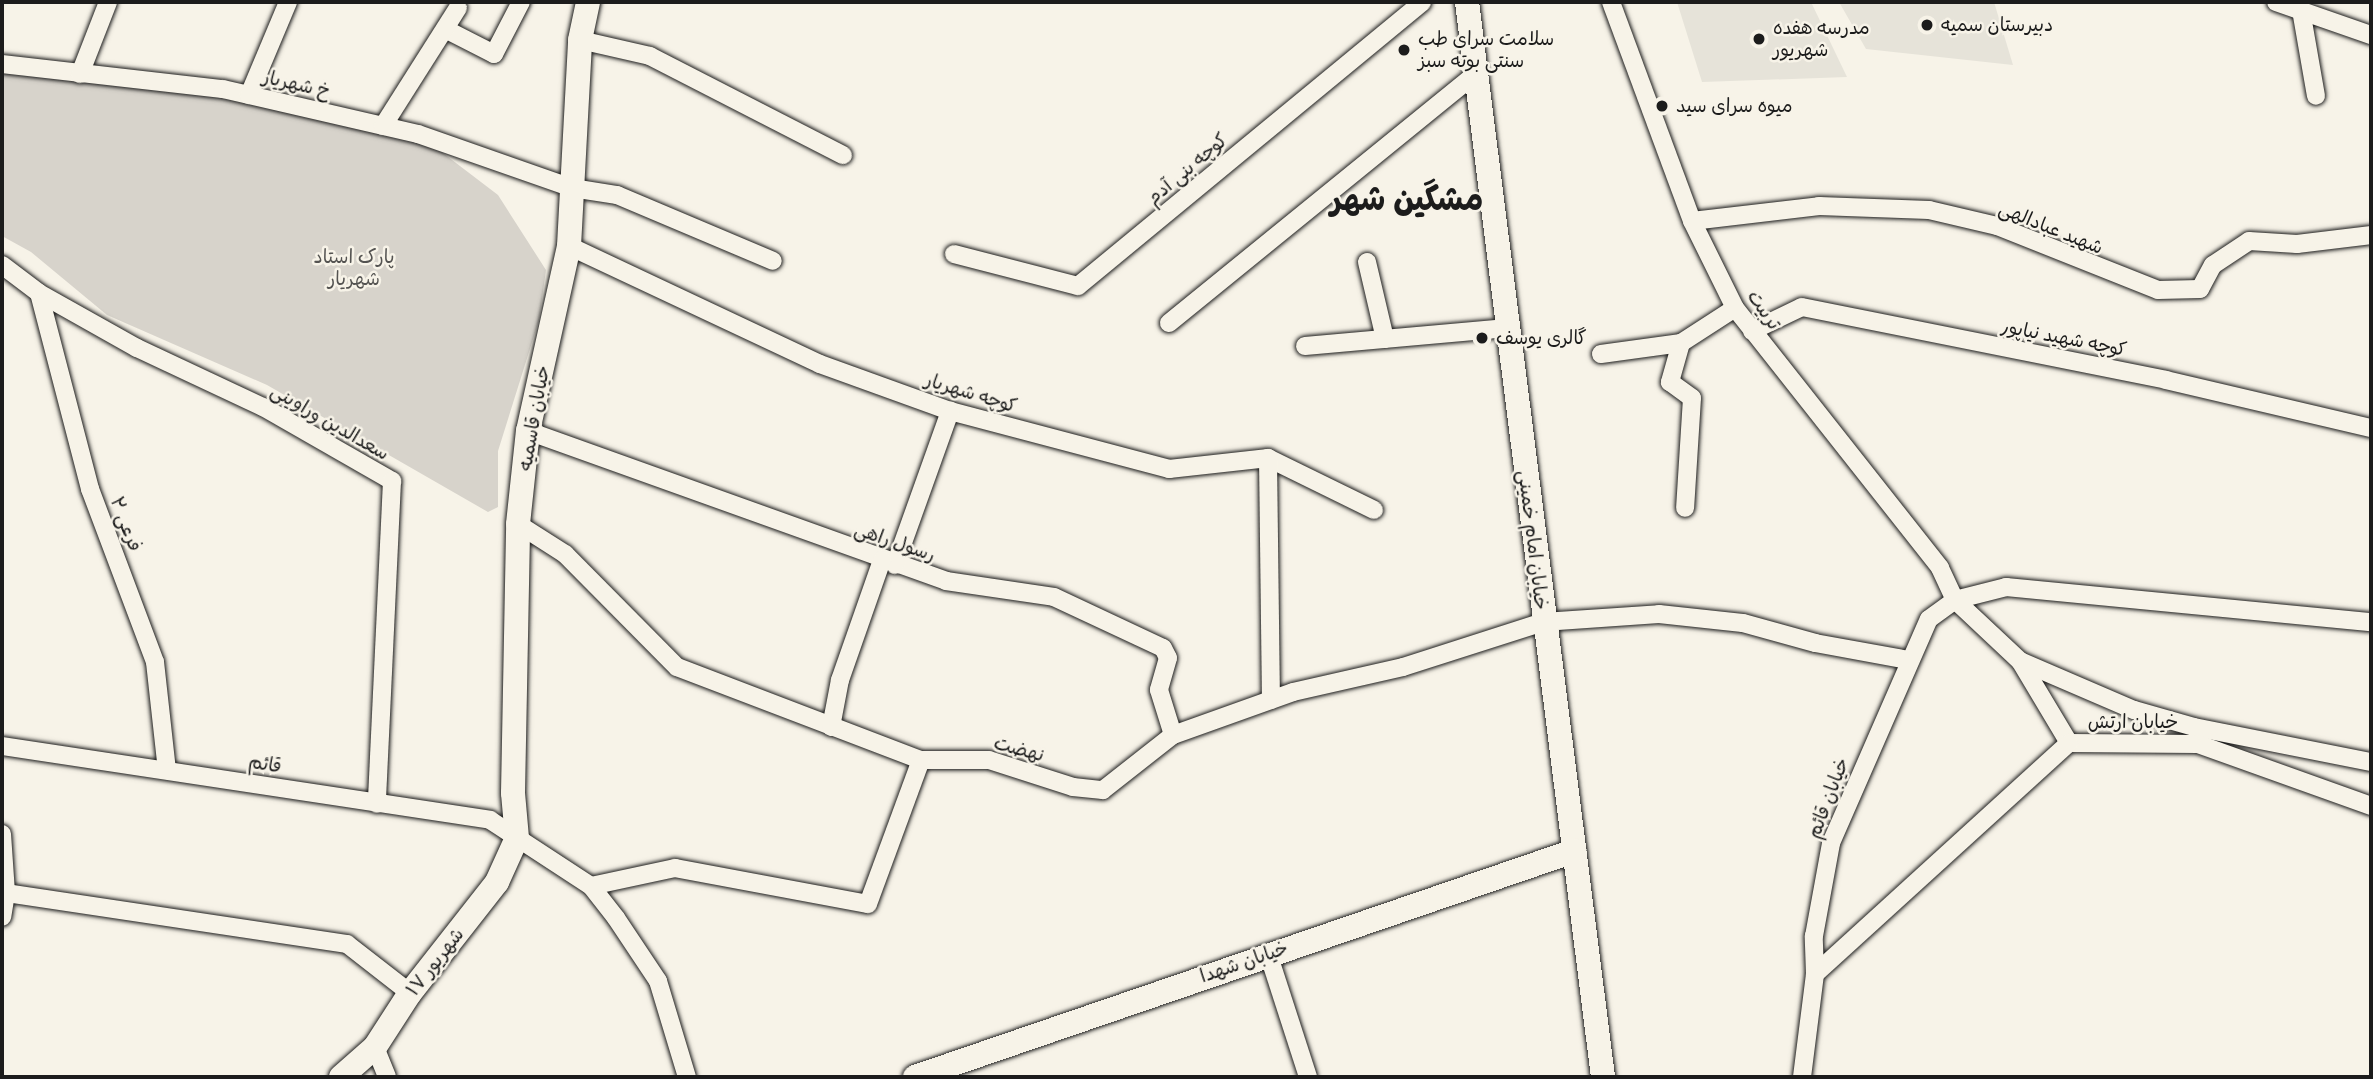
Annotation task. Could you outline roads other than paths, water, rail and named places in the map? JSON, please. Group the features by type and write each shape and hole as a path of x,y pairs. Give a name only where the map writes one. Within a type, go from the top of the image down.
{"street":[{"path":"80,74 108,2"},
{"path":"249,95 288,2"},
{"path":"445,29 494,54 521,2"},
{"name":"خیابان قاسمیه","path":"517,838 513,779 518,524 528,431 569,246 580,40 587,2"},
{"name":"کوچه بنی آدم","path":"954,254 1078,286 1422,2"},
{"name":"خیابان امام خمینی","path":"1467,2 1603,1077"},
{"name":"تربیت","path":"1611,2 1692,221 1734,308 1940,568 1955,600"},
{"path":"2276,2 2371,35"},
{"path":"383,126 458,8"},
{"path":"2301,10 2316,96"},
{"path":"580,40 650,57 843,155"},
{"name":"خ شهریار","path":"2,64 249,95 383,126 572,188 617,195 773,261"},
{"path":"1169,323 1477,73"},
{"name":"شهید عبادالهی","path":"1692,221 1819,206 1929,211 1997,226 2158,290 2200,289 2213,265 2249,241 2297,244 2371,235"},
{"name":"کوچه شهریار","path":"569,246 820,363 950,411 1169,469 1268,458"},
{"path":"1367,262 1385,339"},
{"name":"سعدالدین وراوینی","path":"2,265 39,293 137,348 263,407 392,481 377,804"},
{"name":"فرعی ۲","path":"39,293 90,489 155,662 167,770"},
{"name":"کوچه شهید نیاپور","path":"1752,331 1802,307 2166,380 2371,428"},
{"path":"1601,354 1681,343 1734,308"},
{"path":"1305,346 1507,328"},
{"path":"1681,343 1670,382 1692,398 1685,508"},
{"path":"831,727 840,680 950,411"},
{"name":"رسول راهی","path":"528,431 946,581 1054,597 1163,648 1168,658 1159,690 1173,735"},
{"path":"1271,699 1268,458 1374,510"},
{"name":"نهضت","path":"518,524 565,554 677,667 921,760 989,760 1073,787 1103,790 1173,735 1271,699 1403,667 1544,622 1659,614 1743,622 1815,643 1909,660"},
{"path":"1955,600 2006,587 2371,622"},
{"name":"خیابان قائم","path":"1802,1077 1815,974 1814,936 1831,843 1929,619 1955,600"},
{"name":"خیابان ارتش","path":"1955,600 2020,661 2069,743 2198,744 2371,806"},
{"path":"2020,661 2134,710 2193,727 2371,762"},
{"path":"1815,974 2069,743"},
{"name":"قائم","path":"2,746 490,820 591,886"},
{"path":"687,1077 658,981 591,886 675,868 868,904 921,760"},
{"path":"2,836 6,892 2,917"},
{"name":"۱۷ شهریور","path":"341,1077 375,1047 410,993 497,882 517,838"},
{"name":"خیابان شهدا","path":"915,1077 1268,953 1574,850"},
{"path":"6,892 347,944 410,993"},
{"path":"1268,953 1308,1077"},
{"path":"375,1047 387,1077"}],"place":[{"name":"دبیرستان سمیه","path":"1927,25"},
{"name":"مدرسه هفده شهریور","path":"1759,39"},
{"name":"سلامت سرای طب سنتی بوته سبز","path":"1404,50"},
{"name":"میوه سرای سید","path":"1662,106"},
{"name":"گالری یوسف","path":"1482,338"}],"district":[{"name":"مشگین شهر","path":"1407,199"}],"park label":[{"name":"پارک استاد شهریار","path":"354,268"}]}
